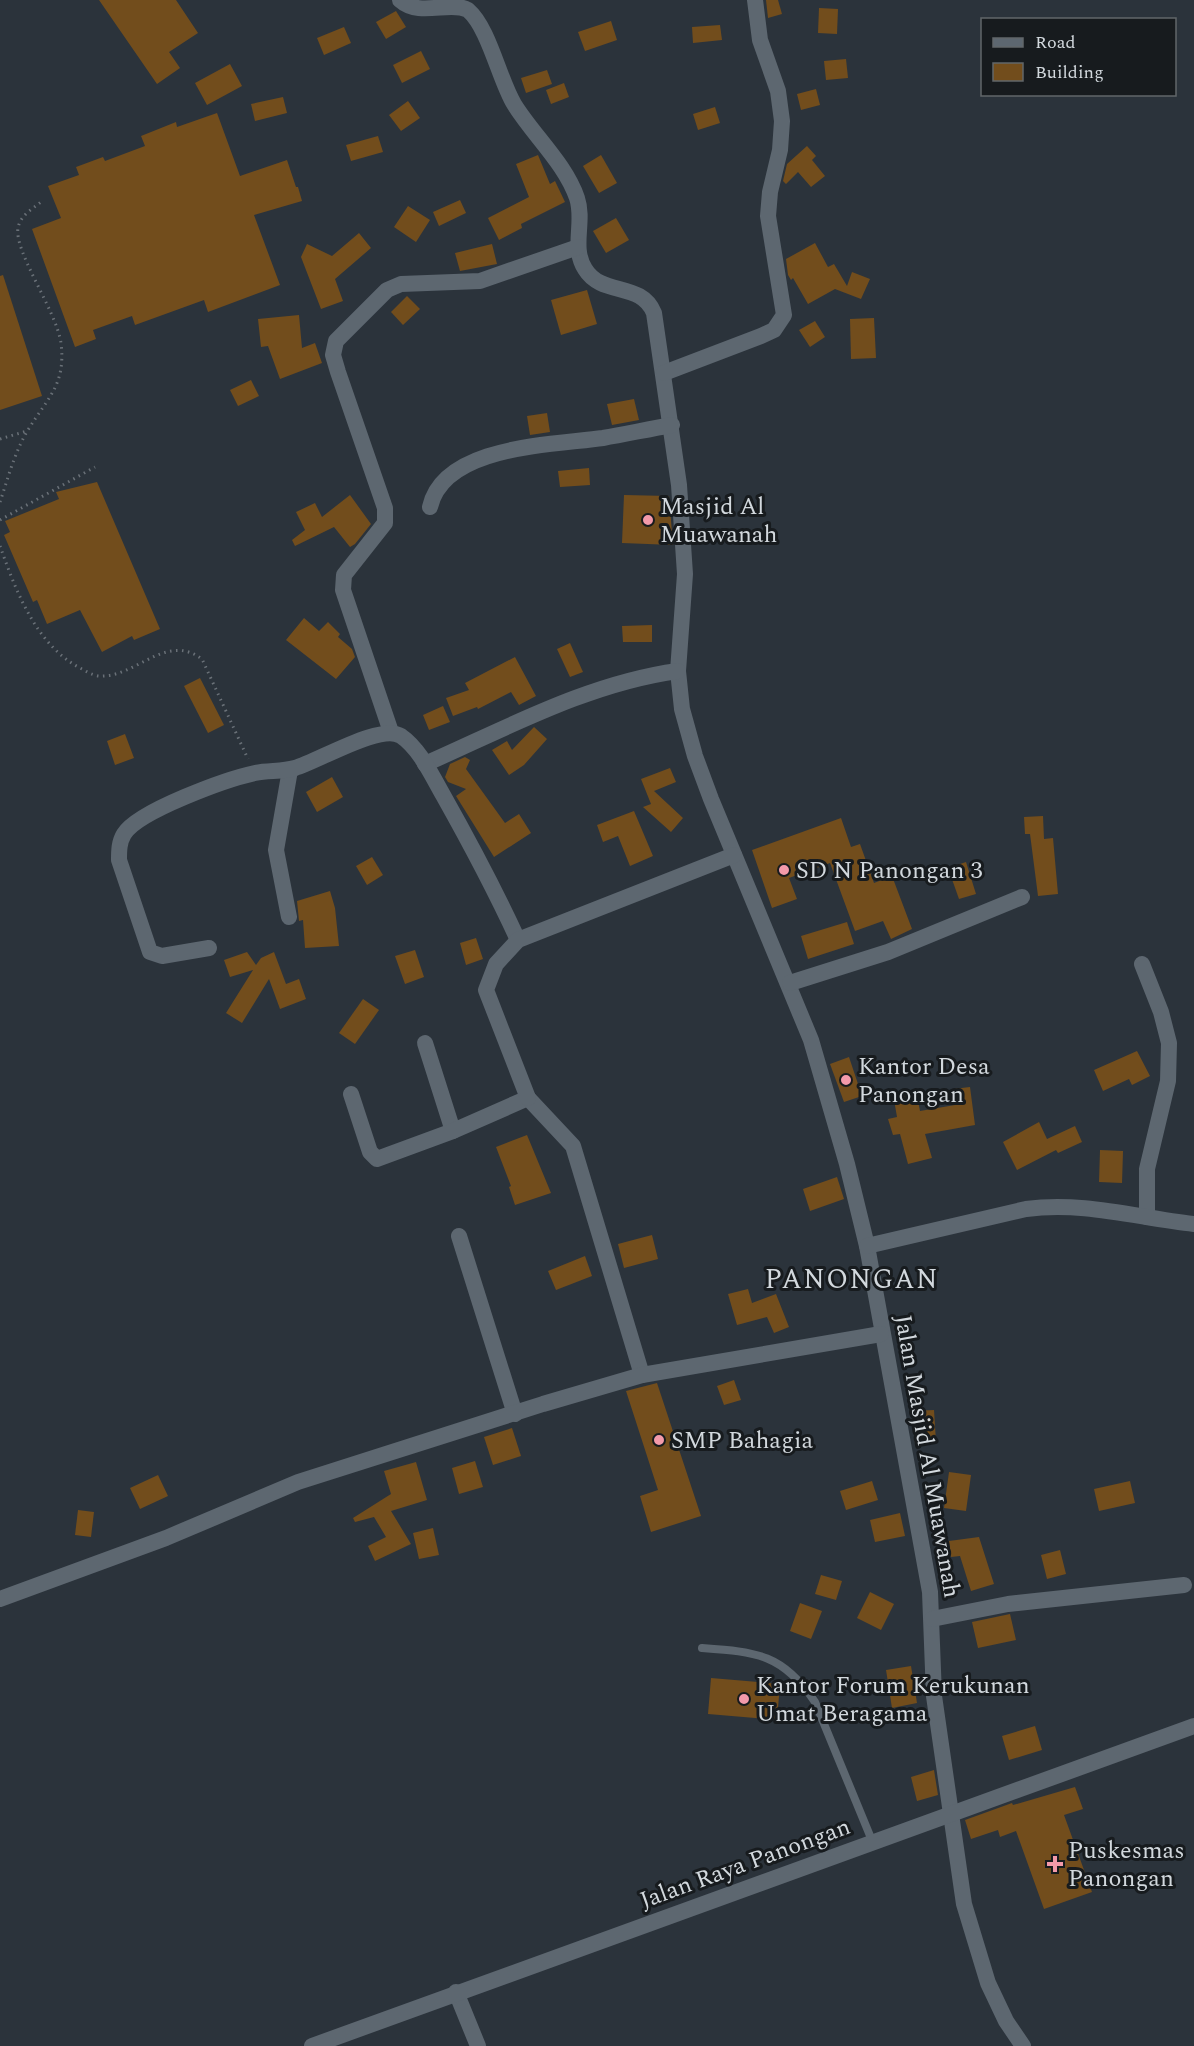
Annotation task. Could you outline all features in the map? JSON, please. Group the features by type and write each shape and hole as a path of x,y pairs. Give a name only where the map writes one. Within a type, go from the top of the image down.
{"street":[{"path":"391,732 343,590 345,574 385,523 385,508 333,355 336,341 387,290 401,284 480,281 578,247 580,214 569,181 513,103 471,12 455,5 424,9 407,6 400,0"},
{"path":"664,374 774,330 784,315 768,216 770,192 780,150 782,121 778,91 760,40 755,0"},
{"name":"Jalan Masjid Al Muawanah","path":"578,247 583,265 593,279 601,284 633,291 650,303 654,313 679,485 685,574 678,671 682,709 695,756 734,855 790,983 811,1040 847,1164 867,1246 881,1334 928,1581 932,1620 934,1696 964,1904 988,1983 1006,2021 1023,2046"},
{"path":"430,507 433,495 441,483 469,464 503,452 672,425"},
{"path":"425,764 596,689 645,675 678,671"},
{"path":"209,948 162,956 150,952 119,860 119,848 125,833 152,812 254,773 290,770 310,764 375,734 391,732 402,736 425,764 488,874 518,940"},
{"path":"289,917 276,850 290,770"},
{"path":"642,1375 573,1146 528,1098 486,990 496,964 518,940 734,855"},
{"path":"790,983 888,952 1022,897"},
{"path":"1142,964 1161,1012 1169,1043 1168,1081 1148,1169 1147,1217"},
{"path":"425,1043 453,1131"},
{"path":"351,1094 370,1152 377,1159 453,1131 528,1098"},
{"path":"867,1246 1050,1206 1084,1207 1194,1224"},
{"path":"459,1236 515,1414"},
{"path":"0,1599 166,1538 298,1482 642,1375 881,1334"},
{"path":"932,1620 1008,1604 1184,1585"},
{"name":"Jalan Raya Panongan","path":"312,2046 1194,1726"},
{"path":"456,1992 478,2046"}],"lane":[{"path":"702,1648 732,1650 769,1659 788,1669 804,1685 815,1702 873,1843"}],"path":[{"path":"0,502 27,431 56,389 62,365 55,319 19,243 18,228 22,217 41,202"},
{"path":"0,439 27,431"},
{"path":"0,520 95,467"},
{"path":"0,546 13,583 27,611 56,650 72,664 92,674 104,676 158,654 175,650 193,652 202,659 254,773"}],"building":[{"path":"99,0 176,0 198,33 169,52 180,68 157,84"},
{"path":"766,0 778,0 782,14 768,18"},
{"path":"819,8 838,9 837,34 818,33"},
{"path":"396,11 406,27 386,39 376,22"},
{"path":"611,21 617,40 585,51 578,32"},
{"path":"720,25 722,40 693,43 692,27"},
{"path":"344,27 351,43 324,55 317,38"},
{"path":"421,51 430,69 402,83 393,65"},
{"path":"846,59 848,78 826,80 824,61"},
{"path":"230,64 242,86 207,105 195,83"},
{"path":"547,70 552,84 526,93 521,78"},
{"path":"564,83 569,97 551,104 546,90"},
{"path":"816,89 820,105 801,110 797,94"},
{"path":"283,97 287,113 255,121 251,104"},
{"path":"408,101 420,118 401,131 389,115"},
{"path":"715,107 720,123 698,130 693,114"},
{"path":"217,113 240,176 287,160 296,187 298,187 302,201 254,215 280,285 208,312 204,300 135,325 132,316 93,330 96,339 75,347 32,229 61,218 48,186 79,175 76,167 103,157 105,161 145,146 141,136 176,122 177,127"},
{"path":"378,136 383,152 351,161 346,145"},
{"path":"807,146 816,156 812,160 825,176 811,187 798,172 786,184 783,181 787,164"},
{"path":"538,155 550,184 555,181 565,202 521,224 522,228 499,240 488,218 529,197 516,164"},
{"path":"601,155 617,183 599,193 583,166"},
{"path":"460,200 466,213 439,226 433,212"},
{"path":"408,206 430,220 416,242 394,227"},
{"path":"616,218 629,240 606,253 593,231"},
{"path":"359,233 371,248 335,279 343,301 321,309 301,257 307,244 332,256"},
{"path":"815,243 828,267 834,264 847,286 852,272 870,279 861,299 835,289 808,304 793,278 791,280 788,275 786,259"},
{"path":"492,244 497,264 460,271 455,253"},
{"path":"3,275 42,396 0,410 0,276"},
{"path":"587,290 597,324 561,335 551,300"},
{"path":"407,296 420,309 403,325 391,312"},
{"path":"299,315 302,348 315,343 322,363 280,379 268,346 261,347 258,319"},
{"path":"874,318 876,358 851,359 850,319"},
{"path":"815,321 825,337 810,347 799,330"},
{"path":"251,380 259,396 238,406 230,390"},
{"path":"634,399 639,420 612,425 607,404"},
{"path":"547,413 550,432 530,435 527,416"},
{"path":"589,468 590,485 560,487 558,471"},
{"path":"97,482 160,629 134,640 132,636 102,652 80,610 47,624 37,600 33,602 4,535 10,532 5,521 59,499 56,492"},
{"path":"350,495 371,524 355,544 350,547 334,527 295,546 292,540 305,530 296,512 315,503 322,517"},
{"name":"Masjid Al Muawanah","path":"624,495 669,496 673,545 622,543"},
{"path":"304,618 319,631 328,622 340,634 338,637 352,649 355,657 336,679 286,640"},
{"path":"652,625 652,642 623,642 622,626"},
{"path":"570,643 583,672 570,677 557,649"},
{"path":"515,657 536,696 519,705 511,692 478,709 477,707 453,716 446,698 469,690 465,683"},
{"path":"200,678 224,725 208,733 184,686"},
{"path":"443,706 450,722 429,730 423,715"},
{"path":"534,727 547,739 524,765 509,775 492,750 507,741 512,750"},
{"path":"125,734 134,758 115,765 107,741"},
{"path":"465,757 470,760 466,769 505,823 519,814 531,833 494,857 456,796 466,789 448,782 445,777 450,764"},
{"path":"670,768 676,782 654,791 683,818 671,832 643,807 651,804 641,779"},
{"path":"332,777 343,797 317,812 306,792"},
{"path":"634,811 653,856 630,866 618,836 603,842 597,825"},
{"path":"1043,816 1044,839 1053,838 1058,894 1038,896 1030,834 1025,834 1024,817"},
{"name":"SD N Panongan 3","path":"841,818 851,847 860,844 874,883 892,876 912,929 891,939 883,921 855,931 830,863 789,878 797,899 772,908 752,850"},
{"path":"372,857 383,875 367,885 356,866"},
{"path":"966,862 976,894 959,899 948,868"},
{"path":"330,891 335,908 339,946 305,948 303,920 299,921 297,901"},
{"path":"847,922 854,944 808,959 801,936"},
{"path":"476,938 483,959 466,965 460,943"},
{"path":"415,950 424,977 405,984 395,956"},
{"path":"247,952 256,965 261,958 274,952 286,984 299,979 306,999 280,1009 269,979 242,1023 226,1013 253,970 230,977 224,960"},
{"path":"363,999 379,1010 355,1044 339,1033"},
{"path":"1137,1051 1150,1076 1132,1085 1129,1079 1103,1091 1094,1070"},
{"name":"Kantor Desa Panongan","path":"849,1057 862,1096 844,1102 830,1064"},
{"path":"970,1087 975,1125 925,1134 932,1158 908,1164 900,1134 893,1135 888,1119 897,1117 893,1094 916,1090 920,1111 955,1105 953,1089"},
{"path":"1039,1122 1047,1139 1075,1126 1082,1142 1058,1153 1056,1150 1017,1170 1003,1142"},
{"path":"527,1135 551,1193 515,1205 509,1187 511,1186 496,1147"},
{"path":"1100,1150 1123,1151 1122,1183 1099,1182"},
{"path":"837,1177 844,1199 810,1211 803,1189"},
{"path":"652,1235 658,1259 624,1268 618,1244"},
{"path":"585,1256 592,1276 556,1290 548,1271"},
{"path":"748,1289 752,1303 776,1294 789,1327 774,1333 767,1317 737,1325 728,1294"},
{"path":"734,1380 741,1400 724,1405 717,1386"},
{"name":"SMP Bahagia","path":"657,1383 701,1516 651,1532 640,1496 658,1490 626,1391"},
{"path":"934,1410 936,1442 915,1443 913,1411"},
{"path":"512,1428 521,1456 493,1465 484,1437"},
{"path":"475,1461 483,1487 459,1494 452,1468"},
{"path":"416,1462 427,1500 391,1511 411,1544 375,1561 368,1546 386,1537 374,1517 355,1522 353,1518 391,1494 384,1471"},
{"path":"949,1472 971,1475 966,1511 944,1508"},
{"path":"158,1475 168,1496 140,1509 130,1488"},
{"path":"872,1481 878,1500 846,1510 840,1491"},
{"path":"1130,1481 1135,1503 1099,1511 1094,1489"},
{"path":"78,1510 94,1512 91,1537 75,1535"},
{"path":"900,1513 905,1536 875,1542 870,1520"},
{"path":"433,1528 439,1555 419,1559 413,1533"},
{"path":"979,1537 994,1584 971,1591 960,1556 951,1557 949,1541"},
{"path":"1060,1550 1066,1574 1047,1579 1041,1555"},
{"path":"821,1575 842,1581 836,1600 815,1594"},
{"path":"870,1592 894,1604 881,1630 857,1618"},
{"path":"800,1603 822,1611 811,1639 790,1631"},
{"path":"1010,1614 1016,1640 978,1648 972,1622"},
{"path":"911,1666 917,1703 892,1708 886,1670"},
{"name":"Kantor Forum Kerukunan Umat Beragama","path":"711,1678 780,1684 777,1720 708,1714"},
{"path":"1035,1726 1042,1750 1009,1760 1002,1736"},
{"path":"934,1770 938,1795 917,1801 911,1777"},
{"path":"1075,1787 1083,1809 1064,1815 1092,1892 1044,1909 1016,1831 1000,1837 998,1830 971,1839 965,1820 1012,1803 1013,1805"}],"place":[{"name":"Masjid Al Muawanah","path":"648,520"},
{"name":"SD N Panongan 3","path":"784,870"},
{"name":"Kantor Desa Panongan","path":"846,1080"},
{"name":"SMP Bahagia","path":"659,1440"},
{"name":"Kantor Forum Kerukunan Umat Beragama","path":"744,1699"},
{"name":"Puskesmas Panongan","path":"1055,1864"}],"district":[{"name":"PANONGAN","path":"852,1279"}]}
